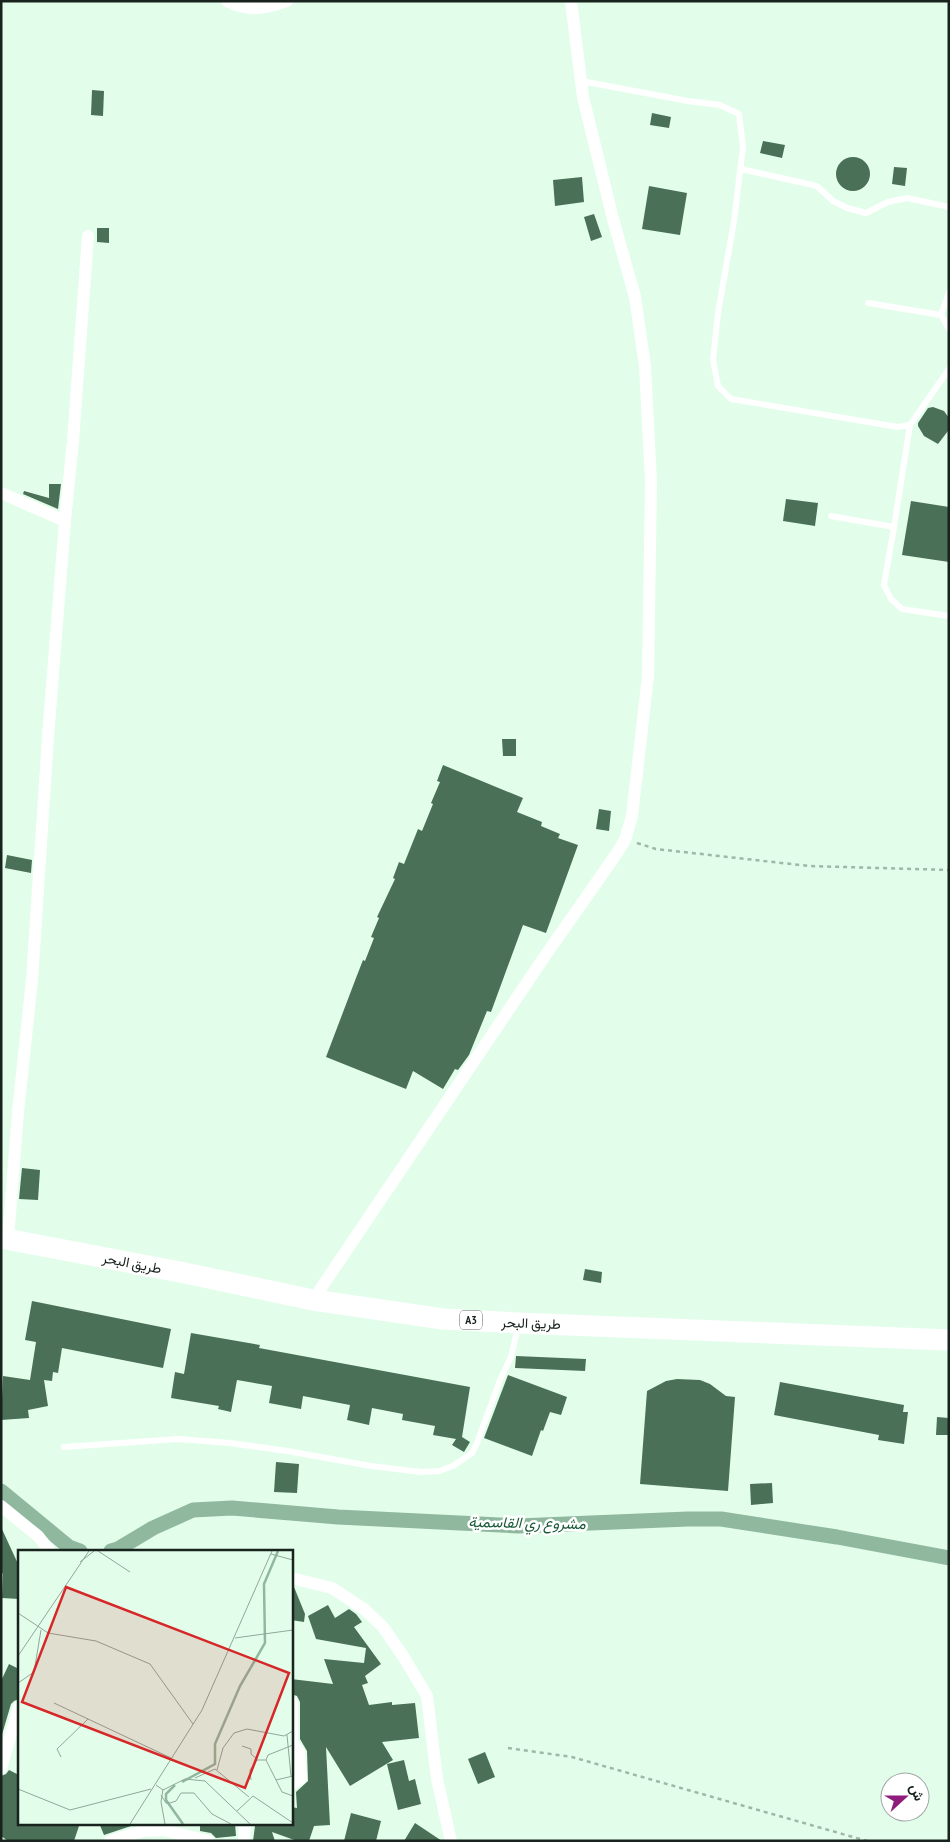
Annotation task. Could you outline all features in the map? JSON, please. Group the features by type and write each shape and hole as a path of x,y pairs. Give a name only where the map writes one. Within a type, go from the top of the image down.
{"highway":[{"name":"طريق البحر","path":"4,1238 313,1300 443,1318 518,1323 949,1340"}],"street":[{"path":"227,1 238,6 268,8 286,1"},
{"path":"313,1300 625,840 632,816 648,676 651,482 645,366 635,297 596,152 581,80 572,1"},
{"path":"4,1238 32,980 48,736 65,521 74,441 88,236"},
{"path":"1,493 65,521"},
{"path":"1,1506 38,1536 49,1550"},
{"path":"292,1578 332,1588 364,1608 383,1627 403,1656 427,1696 438,1779 451,1841"},
{"path":"292,1702 292,1742 299,1752 301,1778 292,1784"},
{"path":"1,1768 18,1710"},
{"path":"244,1841 245,1824"},
{"path":"110,1841 143,1831 163,1830 209,1841"}],"lane":[{"path":"581,80 688,101 720,105 739,114 743,147 734,221 718,313 713,360 718,386 731,399 898,427 910,425"},
{"path":"740,169 817,186 833,201 866,213 888,202 907,198 949,207"},
{"path":"949,292 941,315 949,330"},
{"path":"868,303 941,315"},
{"path":"949,370 910,425 884,585 891,599 902,610 949,616"},
{"path":"831,516 894,527"},
{"path":"64,1448 178,1439 230,1443 371,1466 421,1472 439,1471 461,1462 472,1453 500,1380 511,1357 518,1323"}],"path":[{"path":"625,840 656,849 809,866 949,870"},
{"path":"508,1748 572,1758 867,1841"}],"building":[{"path":"92,90 104,91 103,116 91,115"},
{"path":"652,113 671,117 669,128 650,125"},
{"path":"763,141 785,145 782,158 760,153"},
{"path":"853,157 865,162 870,174 865,186 853,191 841,186 836,174 841,162"},
{"path":"894,167 907,168 905,186 892,184"},
{"path":"582,177 584,202 555,206 553,180"},
{"path":"649,186 687,193 680,235 642,229"},
{"path":"594,214 602,237 591,241 584,217"},
{"path":"97,228 109,228 109,243 97,242"},
{"path":"933,407 944,411 949,418 948,431 938,444 924,436 918,426 928,408"},
{"path":"49,484 61,484 58,509 23,494 24,491 49,498"},
{"path":"786,499 818,503 815,526 783,521"},
{"path":"911,501 949,507 949,562 902,555"},
{"path":"502,739 516,739 516,756 503,756"},
{"path":"443,765 523,798 517,812 542,822 541,826 560,834 558,838 578,845 546,933 523,925 491,1012 487,1011 469,1055 458,1070 455,1069 443,1089 413,1071 406,1089 326,1057 363,960 365,961 374,938 371,937 379,918 377,917 395,879 393,878 399,862 404,864 418,829 422,831 433,804 431,803 440,782 437,781"},
{"path":"599,809 611,811 609,831 596,829"},
{"path":"7,855 32,860 31,873 5,868"},
{"path":"22,1168 40,1170 38,1200 19,1199"},
{"path":"585,1269 602,1272 601,1283 583,1280"},
{"path":"32,1301 171,1329 163,1368 62,1348 58,1373 53,1372 52,1381 44,1380 48,1406 28,1410 29,1418 1,1420 3,1376 30,1380 36,1342 25,1340"},
{"path":"191,1333 260,1345 259,1348 470,1387 462,1437 470,1442 464,1452 452,1445 456,1439 433,1435 435,1426 402,1420 403,1414 372,1408 369,1425 347,1420 350,1405 303,1396 301,1409 269,1403 272,1386 237,1380 231,1412 218,1409 219,1406 171,1398 175,1372 184,1374"},
{"path":"516,1356 586,1359 585,1371 515,1368"},
{"path":"508,1375 567,1397 561,1415 550,1412 543,1431 541,1430 532,1456 484,1438"},
{"path":"677,1379 700,1380 710,1384 726,1396 735,1397 728,1491 640,1484 647,1391 666,1381"},
{"path":"780,1382 904,1405 903,1412 908,1412 904,1444 878,1440 879,1435 774,1415"},
{"path":"937,1417 949,1418 949,1435 936,1435"},
{"path":"276,1462 299,1464 297,1493 274,1492"},
{"path":"772,1483 773,1503 751,1505 750,1484"},
{"path":"1,1527 18,1564 18,1599 2,1598 3,1573 1,1574"},
{"path":"292,1586 294,1587 305,1614 304,1622 292,1620"},
{"path":"328,1605 335,1618 349,1609 356,1614 362,1622 354,1627 381,1664 365,1676 368,1683 362,1685 369,1705 392,1702 392,1705 415,1703 419,1738 382,1742 393,1760 350,1786 326,1747 330,1825 314,1826 309,1841 297,1841 272,1832 275,1841 253,1841 254,1824 292,1824 292,1807 297,1808 296,1792 308,1781 307,1751 300,1739 300,1702 297,1696 292,1694 292,1679 333,1684 324,1659 364,1663 366,1648 316,1639 308,1616"},
{"path":"9,1664 18,1668 18,1699 11,1704 1,1738 1,1681"},
{"path":"485,1752 495,1777 478,1784 468,1759"},
{"path":"404,1760 409,1781 415,1779 421,1804 398,1810 387,1764"},
{"path":"9,1770 18,1774 18,1824 80,1824 74,1841 8,1841 1,1836 1,1776"},
{"path":"351,1813 381,1821 376,1841 344,1841"},
{"path":"415,1823 442,1841 404,1841"},
{"path":"99,1824 137,1824 104,1835"},
{"path":"200,1824 235,1824 236,1836 216,1838 211,1833 200,1831"}],"waterway":[{"name":"مشروع ري القاسمية","path":"1,1491 69,1547 77,1550"},
{"name":"مشروع ري القاسمية","path":"114,1550 153,1528 193,1510 232,1508 338,1517 518,1526 721,1519 837,1537 949,1558"}]}
